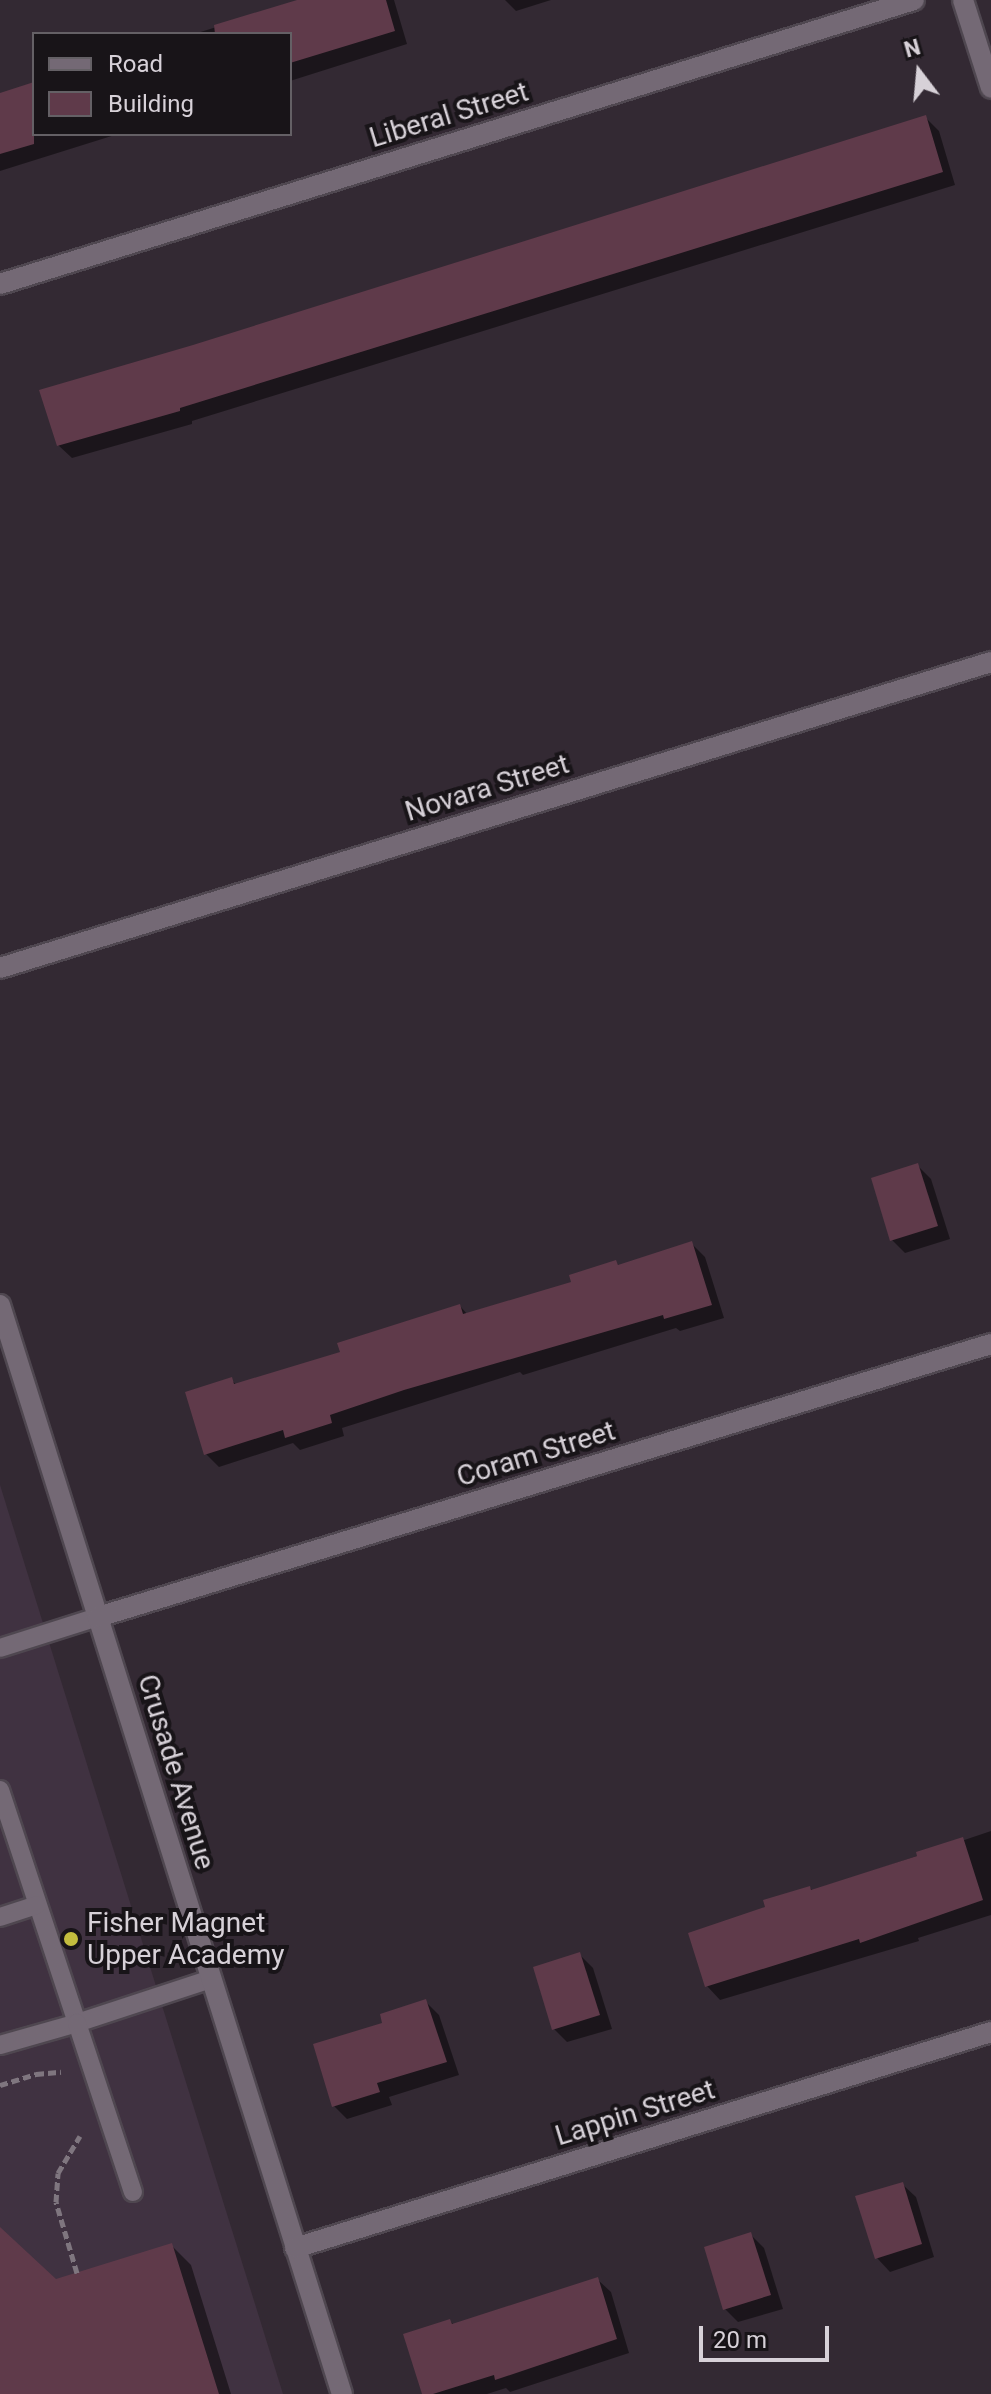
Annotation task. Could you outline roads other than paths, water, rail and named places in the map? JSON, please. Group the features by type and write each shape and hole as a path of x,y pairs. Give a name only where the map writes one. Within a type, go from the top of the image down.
{"street":[{"name":"Liberal Street","path":"0,284 914,0"},
{"path":"963,0 991,88"},
{"name":"Novara Street","path":"0,968 991,662"},
{"name":"Crusade Avenue","path":"0,1305 342,2394"},
{"name":"Coram Street","path":"98,1617 991,1344"},
{"name":"Lappin Street","path":"295,2248 991,2032"}],"lane":[{"path":"0,1648 98,1617"},
{"path":"0,1790 133,2192"},
{"path":"0,1917 36,1905"},
{"path":"0,2045 211,1979"}],"place":[{"name":"Fisher Magnet Upper Academy","path":"71,1939"}]}
